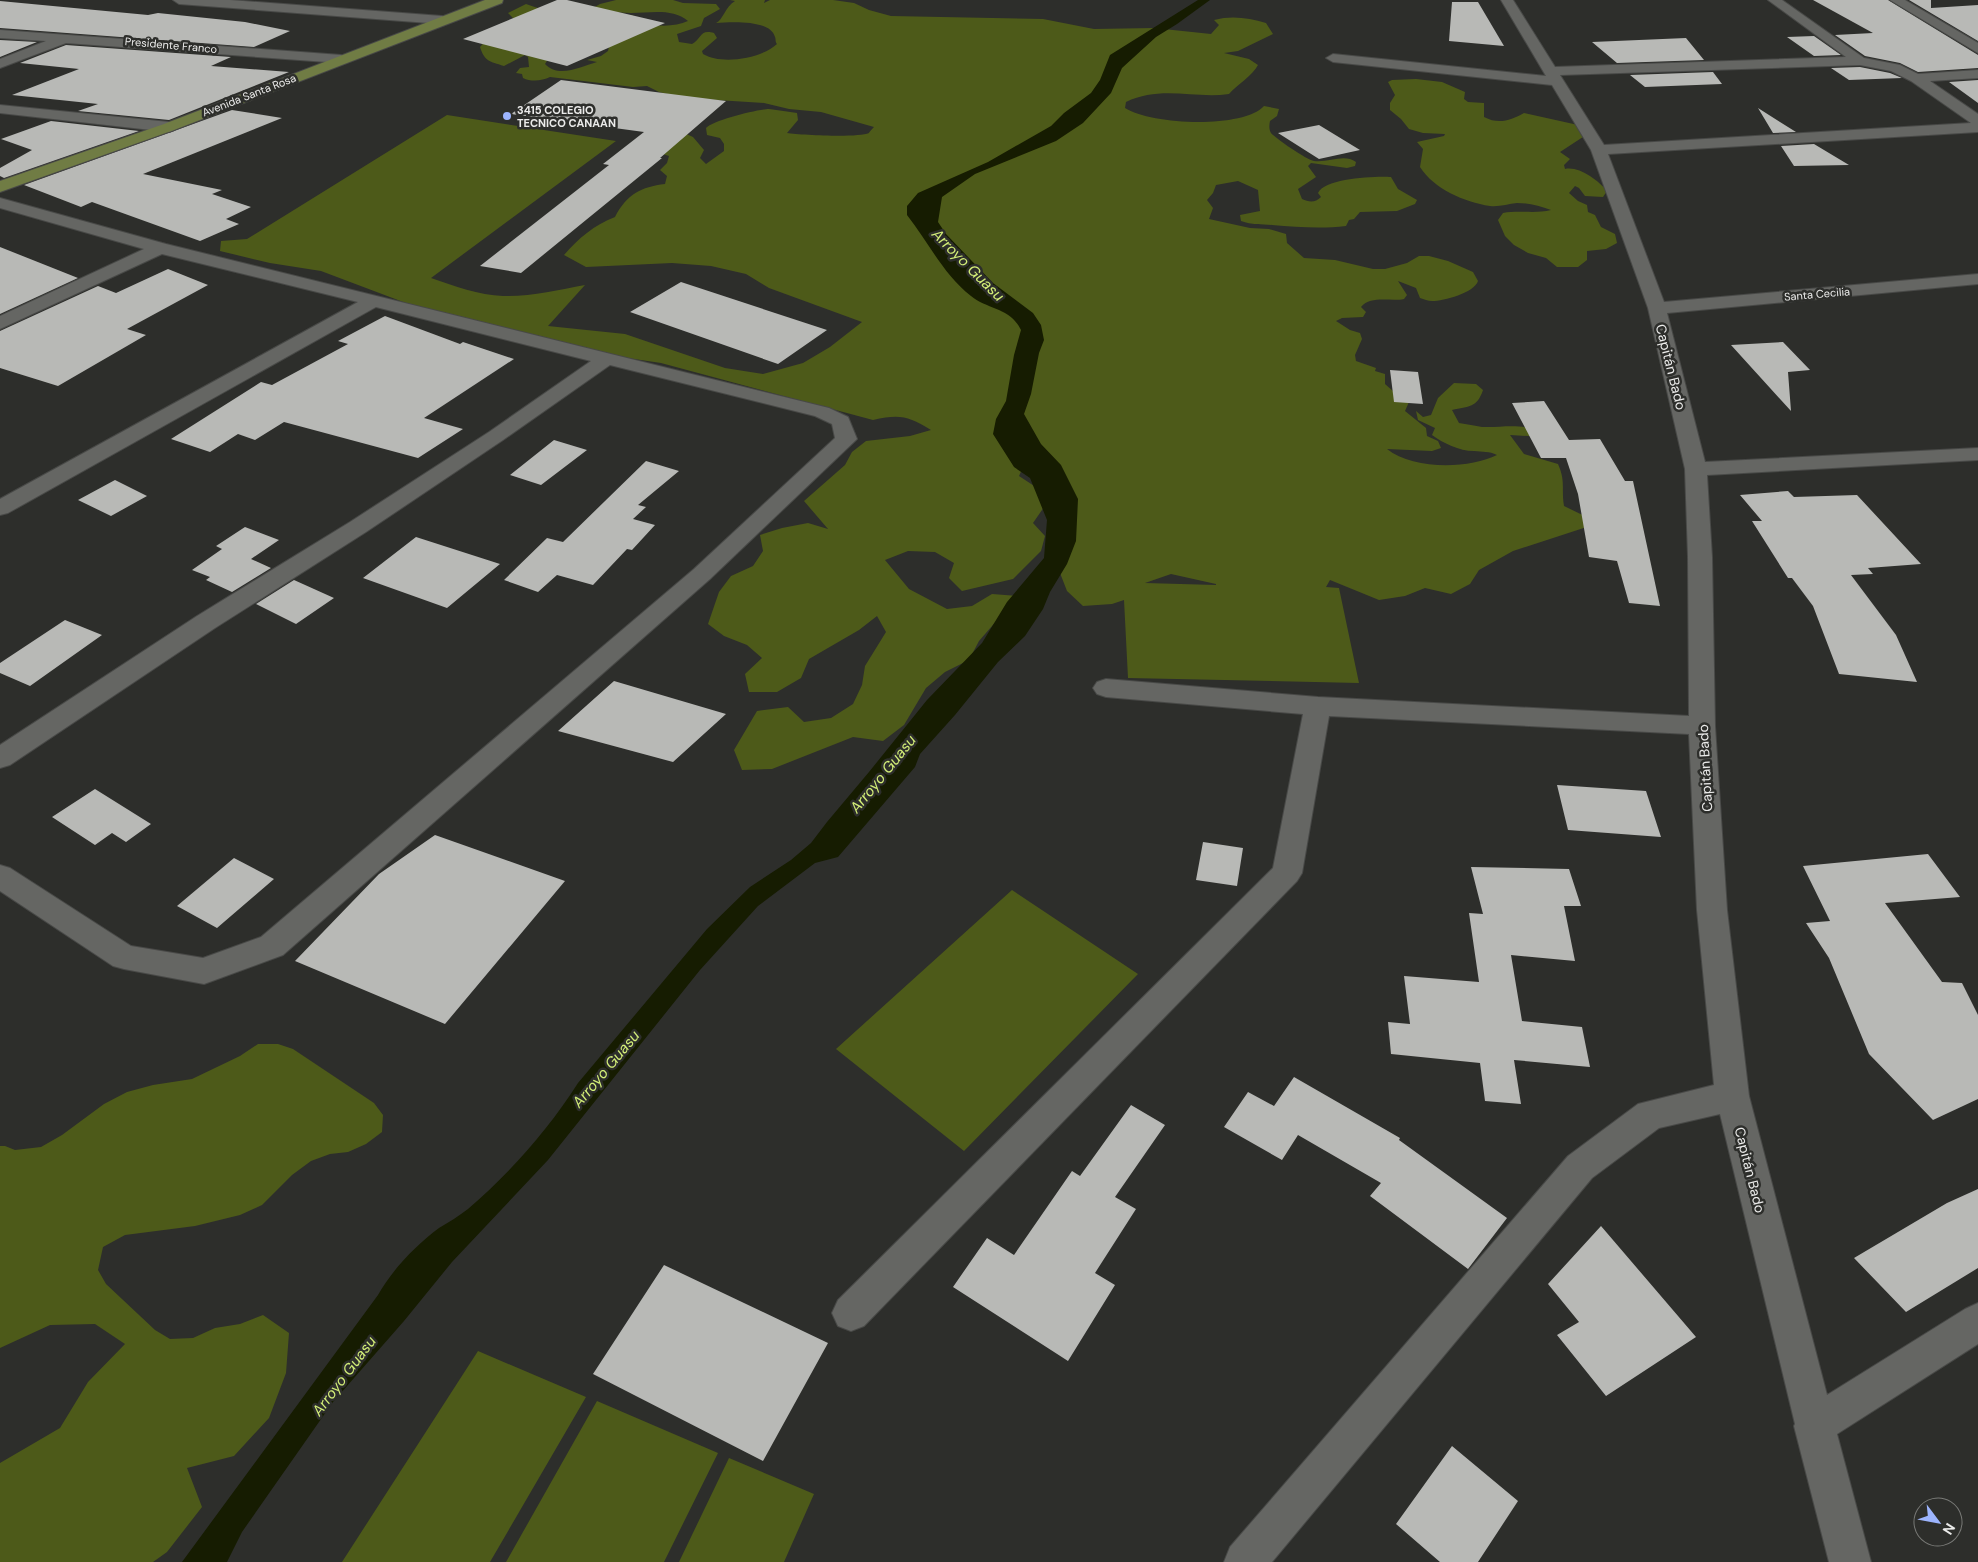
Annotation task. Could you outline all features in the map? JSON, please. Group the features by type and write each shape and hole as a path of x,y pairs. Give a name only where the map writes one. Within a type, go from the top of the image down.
{"main road":[{"name":"Avenida Santa Rosa","path":"0,187 168,127 497,0"}],"street":[{"path":"179,0 442,20"},
{"name":"Capitán Bado","path":"1507,0 1599,150 1657,308 1696,469 1700,557 1702,726 1712,910 1732,1096 1814,1426 1850,1562"},
{"path":"1774,0 1860,61"},
{"path":"1896,0 1978,50"},
{"name":"Presidente Franco","path":"0,34 69,37 341,59"},
{"path":"0,64 69,37"},
{"path":"1332,58 1554,76 1860,61 1895,68 1916,78 1978,121"},
{"path":"1916,78 1978,74"},
{"path":"0,109 168,127"},
{"path":"1599,150 1978,128"},
{"path":"0,203 160,248 822,412 841,421 846,439 695,580 272,946 204,971 124,957 0,876"},
{"path":"0,323 160,248"},
{"name":"Santa Cecilia","path":"1657,308 1978,280"},
{"path":"0,508 374,301"},
{"path":"0,758 206,622 358,527 496,436 606,359"},
{"path":"1696,469 1978,454"},
{"path":"1106,688 1318,706 1702,726"},
{"path":"851,1313 1287,873 1318,706"},
{"path":"1245,1562 1580,1167 1650,1115 1732,1096"},
{"path":"1814,1426 1978,1322"}],"green space":[{"path":"616,0 673,0 683,3 716,4 720,9 704,18 701,26 677,34 679,42 692,44 703,33 714,33 717,38 702,51 703,54 730,60 751,57 777,44 772,31 758,24 716,23 735,1 730,0 765,0 764,3 770,0 833,0 854,3 869,10 891,16 1043,19 1094,29 1154,28 1211,34 1219,25 1214,20 1221,18 1240,18 1266,23 1273,34 1238,51 1224,53 1249,59 1258,65 1229,94 1152,94 1126,102 1125,108 1138,114 1155,118 1196,122 1237,118 1253,113 1264,106 1279,109 1277,116 1270,121 1270,129 1271,133 1285,144 1314,161 1346,158 1356,162 1355,166 1347,168 1311,163 1308,166 1316,177 1298,189 1302,199 1307,201 1319,199 1321,197 1318,193 1322,188 1340,181 1391,177 1398,189 1417,200 1415,204 1397,211 1360,212 1354,219 1349,220 1346,226 1300,227 1253,224 1241,221 1240,215 1260,211 1258,190 1238,181 1216,185 1213,193 1207,200 1213,208 1209,219 1250,228 1269,229 1286,234 1287,243 1304,258 1335,260 1373,269 1385,269 1407,263 1419,256 1429,256 1448,261 1473,272 1478,281 1471,289 1458,296 1437,301 1420,298 1416,288 1398,281 1407,295 1404,299 1370,301 1361,307 1366,312 1363,317 1342,318 1336,321 1350,330 1360,333 1362,339 1355,355 1356,361 1376,368 1375,371 1385,374 1385,384 1409,402 1405,411 1426,428 1427,436 1438,441 1441,448 1432,451 1387,449 1411,461 1441,465 1472,463 1497,455 1489,452 1463,450 1452,446 1432,435 1435,428 1418,420 1416,411 1423,417 1431,415 1438,398 1454,383 1476,384 1483,390 1478,400 1468,407 1452,410 1459,423 1482,427 1523,427 1539,432 1546,437 1510,435 1524,454 1558,464 1563,480 1564,506 1599,523 1513,551 1479,570 1470,584 1451,594 1425,588 1405,596 1379,600 1330,580 1326,587 1339,588 1359,683 1128,678 1124,600 1112,604 1083,606 1067,591 1060,573 1076,528 1025,463 1019,476 1051,497 1033,523 1045,536 1041,551 1013,579 962,591 949,578 954,563 935,552 908,551 885,560 909,589 947,609 972,606 992,594 1018,596 979,641 969,660 945,672 926,688 904,725 883,741 853,737 772,769 742,770 734,750 757,711 788,707 804,722 831,718 853,704 862,685 865,666 886,632 877,616 859,630 809,659 801,678 777,692 749,692 745,674 762,658 747,645 724,636 708,624 719,592 731,576 753,566 763,551 760,535 808,523 828,529 804,501 845,465 852,452 866,441 910,436 931,430 910,419 890,417 873,420 661,363 560,348 500,327 427,311 321,271 270,263 220,251 221,241 247,239 447,115 616,141 431,278 476,292 503,296 534,294 585,285 548,326 625,334 725,368 763,374 803,363 830,347 862,322 769,288 746,274 711,266 672,263 586,267 564,255 587,233 615,217 630,197 649,187 665,184 667,176 660,170 667,163 669,156 644,148 682,132 693,137 704,150 700,158 706,164 724,151 724,144 720,138 707,135 706,128 726,118 763,109 797,113 798,120 787,133 842,136 863,135 869,133 874,127 821,112 789,109 764,103 685,98 659,92 647,86 633,87 550,77 540,80 529,80 523,78 522,74 516,73 520,68 529,67 528,57 525,55 504,66 488,60 480,47 487,39 550,56 545,64 557,71 571,70 597,62 587,60 601,56 608,51 610,42 516,21 508,13 526,4 565,13 632,15 644,22 659,26 674,25 688,21 675,14 668,13 626,13 593,8","holes":["1171,574 1216,585 1145,583"]},
{"path":"1416,79 1442,82 1465,92 1464,99 1468,102 1484,103 1484,117 1495,121 1505,121 1524,113 1578,125 1586,135 1560,152 1570,159 1564,165 1565,169 1576,170 1588,175 1599,182 1607,191 1603,197 1585,196 1575,186 1569,193 1578,201 1587,205 1588,212 1595,215 1601,227 1615,234 1617,243 1606,249 1587,251 1587,260 1578,267 1557,267 1546,258 1528,253 1514,245 1505,236 1498,220 1503,213 1551,210 1521,203 1500,206 1480,204 1460,198 1433,182 1420,167 1423,149 1417,142 1444,136 1445,134 1423,133 1409,129 1390,110 1390,103 1395,95 1388,82 1392,80"},
{"path":"1012,890 1138,974 964,1151 836,1049"},
{"path":"258,1044 278,1044 293,1049 374,1103 383,1115 382,1132 366,1144 348,1152 330,1154 311,1161 292,1175 262,1205 240,1215 195,1226 125,1235 103,1247 98,1270 106,1284 155,1330 170,1339 193,1338 215,1328 240,1324 263,1315 289,1333 286,1373 269,1418 234,1456 187,1468 202,1507 167,1552 153,1562 0,1562 0,1463 60,1428 88,1382 125,1344 95,1324 50,1325 0,1348 0,1146 15,1150 41,1147 62,1135 104,1104 127,1092 153,1085 192,1079 240,1056"},
{"path":"478,1351 586,1397 490,1562 342,1562"},
{"path":"597,1401 718,1453 664,1562 506,1562"},
{"path":"729,1458 814,1494 784,1562 679,1562"}],"water":[{"name":"Arroyo Guasu","path":"1198,0 1210,0 1156,37 1122,68 1111,93 1083,123 1056,141 975,174 942,197 938,222 946,234 993,283 1033,313 1041,325 1044,340 1039,353 1031,394 1024,414 1041,444 1061,465 1078,499 1076,541 1067,564 1050,592 1043,609 1025,636 998,662 920,754 915,767 838,857 815,863 758,906 700,970 548,1160 452,1262 404,1321 333,1402 242,1532 227,1562 182,1562 397,1267 439,1228 468,1209 499,1181 528,1150 578,1083 707,929 750,887 791,860 811,843 927,700 982,643 1007,602 1044,558 1047,520 1030,478 1014,467 993,434 996,419 1006,401 1014,355 1021,330 1011,317 978,301 952,278 907,215 907,206 918,193 988,162 1051,126 1064,113 1091,93 1100,80 1110,55"}],"building":[{"path":"557,0 567,0 665,23 567,66 463,39"},
{"path":"1813,0 1888,0 1978,55 1978,68 1918,72 1900,63 1865,56 1835,35 1873,33"},
{"path":"1909,0 1931,0 1931,8 1978,5 1978,41"},
{"path":"0,1 148,15 158,13 245,22 290,31 254,47 0,28"},
{"path":"1452,2 1478,2 1504,46 1449,41"},
{"path":"1814,36 1841,55 1814,56 1787,37"},
{"path":"1686,38 1704,60 1617,63 1592,42"},
{"path":"0,40 37,42 0,57"},
{"path":"66,45 231,57 211,66 289,72 169,120 78,111 98,104 12,95 79,69 20,63"},
{"path":"1860,67 1890,73 1902,78 1849,80 1831,68"},
{"path":"1713,72 1722,84 1645,87 1630,75"},
{"path":"561,80 726,101 660,158 662,158 521,273 480,266 609,165 603,164 644,132 511,114"},
{"path":"1978,80 1978,103 1949,82"},
{"path":"1758,108 1796,132 1773,133"},
{"path":"232,110 282,118 143,174 222,190 212,194 251,207 226,219 239,224 200,241 92,202 81,207 24,185"},
{"path":"51,121 139,131 4,178 0,176 0,168 32,150 1,139"},
{"path":"1319,125 1360,150 1319,159 1278,133"},
{"path":"1814,144 1849,165 1794,166 1781,146"},
{"path":"0,247 78,278 0,314"},
{"path":"168,269 208,285 127,329 146,335 58,386 0,368 0,331 98,286 116,293"},
{"path":"681,282 827,330 778,364 630,312"},
{"path":"385,316 460,344 463,342 514,359 424,418 463,429 418,458 284,422 255,440 238,434 210,452 171,439 261,382 272,385 348,344 338,341"},
{"path":"1783,342 1810,370 1788,372 1791,411 1731,345"},
{"path":"1390,370 1418,372 1423,404 1394,402"},
{"path":"1544,401 1569,440 1600,439 1625,481 1633,481 1660,606 1629,603 1617,561 1589,557 1578,494 1566,458 1541,458 1512,403"},
{"path":"554,440 587,450 541,485 510,475"},
{"path":"646,461 679,471 638,505 646,507 633,519 655,525 632,550 627,549 593,585 557,575 538,592 504,580 547,538 563,542"},
{"path":"115,480 147,496 111,516 78,500"},
{"path":"1788,491 1794,497 1857,495 1921,564 1868,568 1873,574 1851,575 1896,635 1917,682 1839,674 1813,606 1792,578 1788,578 1752,521 1762,521 1740,495"},
{"path":"245,527 279,540 251,559 271,568 232,592 206,580 210,577 192,570 222,549 216,546"},
{"path":"416,537 500,564 447,608 363,578"},
{"path":"294,580 334,598 296,624 256,604"},
{"path":"65,620 102,635 30,686 0,673 0,663"},
{"path":"614,681 726,714 673,762 558,731"},
{"path":"1557,785 1646,791 1661,837 1568,830"},
{"path":"95,789 151,824 126,842 112,833 95,845 52,817"},
{"path":"435,835 565,881 445,1024 295,961 379,874"},
{"path":"1203,842 1243,848 1237,886 1196,880"},
{"path":"1928,854 1960,897 1885,903 1942,982 1962,983 1978,1015 1978,1099 1933,1120 1869,1054 1829,958 1806,923 1830,921 1803,866"},
{"path":"234,858 274,879 217,928 177,906"},
{"path":"1471,867 1569,869 1581,906 1564,906 1575,961 1511,955 1522,1021 1582,1027 1590,1067 1514,1060 1521,1104 1485,1101 1480,1063 1391,1054 1388,1022 1410,1024 1404,976 1479,982 1469,913 1483,914"},
{"path":"1294,1077 1400,1138 1399,1140 1507,1218 1468,1269 1370,1196 1381,1183 1298,1135 1282,1160 1224,1127 1248,1092 1274,1106"},
{"path":"1131,1105 1165,1125 1115,1197 1136,1209 1095,1273 1115,1285 1068,1361 953,1287 987,1238 1014,1255 1072,1171 1080,1176"},
{"path":"1978,1189 1978,1268 1906,1312 1854,1258 1947,1203"},
{"path":"1601,1226 1696,1337 1606,1396 1557,1335 1579,1322 1548,1284"},
{"path":"664,1265 828,1343 763,1461 593,1374"},
{"path":"1452,1446 1518,1501 1478,1562 1440,1562 1396,1524"}],"place":[{"name":"3415 COLEGIO TECNICO CANAAN","path":"507,116"}]}
